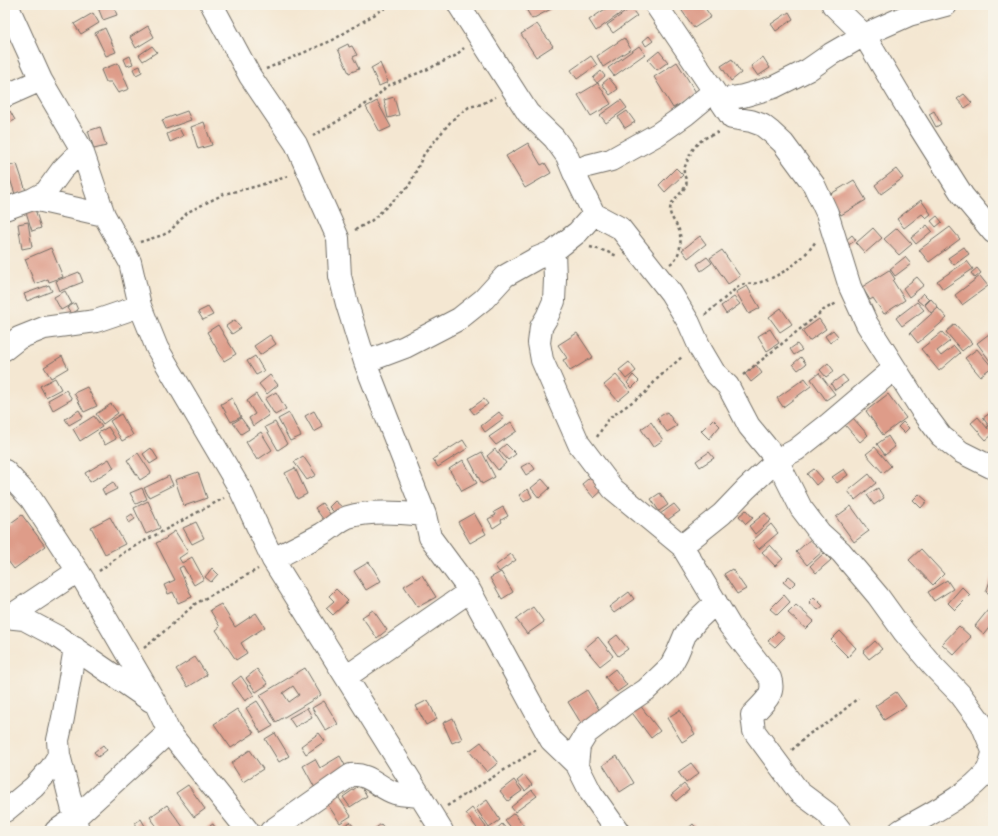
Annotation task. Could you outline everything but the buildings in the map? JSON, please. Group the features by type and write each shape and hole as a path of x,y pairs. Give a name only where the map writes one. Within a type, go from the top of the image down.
{"street":[{"path":"7,5 41,80 82,150 104,215 130,262 140,306 157,348 240,489 273,560 437,823"},
{"path":"212,5 250,76 293,140 338,238 340,276 346,304 365,362 425,515 430,537 470,591 551,740 577,765 591,792 618,831"},
{"path":"459,5 476,34 528,113 554,138 567,156 594,214 620,228 672,293 714,372 728,386 749,426 777,460 801,508 820,533 841,552 878,596 904,632 933,666 987,724 992,766 980,780 956,799 900,831"},
{"path":"656,5 732,118 751,121 762,125 782,143 814,185 828,213 854,294 867,324 921,409 941,436 961,452 993,468"},
{"path":"833,5 864,35 963,196 993,232"},
{"path":"574,173 587,166 611,160 658,134 717,95 743,96 774,87 808,70 831,54 864,35 909,15 946,5"},
{"path":"5,96 41,80"},
{"path":"5,209 33,199 46,192 62,170 82,150"},
{"path":"33,199 104,215"},
{"path":"365,362 405,347 459,319 484,299 506,276 558,248 578,232 594,214"},
{"path":"558,248 554,301 541,327 540,343 542,360 579,444 613,489 682,546 730,626 770,678 773,686 771,694 752,715 754,731 799,792 827,813 841,831"},
{"path":"5,349 19,338 44,328 96,321 140,306"},
{"path":"682,546 722,514 777,460 796,450 896,368"},
{"path":"5,471 30,499 81,576 156,704 169,732 248,831"},
{"path":"273,560 288,550 322,533 347,517 363,514 385,513 425,515"},
{"path":"7,617 81,576"},
{"path":"346,677 470,591"},
{"path":"577,765 579,746 587,733 646,690 670,667 678,654 685,635 696,620 716,602"},
{"path":"7,617 24,619 58,637 156,704"},
{"path":"75,648 58,740 59,755 77,824"},
{"path":"56,831 77,824 169,732"},
{"path":"5,811 34,787 51,768 59,755"},
{"path":"271,831 351,775 359,774 365,776 395,792 420,796"}],"path":[{"path":"250,76 333,40 390,5"},
{"path":"293,140 313,136 325,130 376,97 387,86 455,56 476,34"},
{"path":"338,238 371,221 409,186 424,154 452,120 469,107 489,101 509,85"},
{"path":"558,248 592,248 652,268 674,262 679,252 681,239 679,230 670,212 676,197 686,187 687,182 684,170 697,143 728,128 732,118"},
{"path":"123,248 163,236 169,232 188,212 224,194 283,178 305,165"},
{"path":"587,454 608,419 645,393 694,335 739,286 745,283 755,284 788,270 802,257 815,242 828,213"},
{"path":"728,386 825,309 854,294"},
{"path":"81,576 240,489"},
{"path":"130,659 167,630 195,604 273,560"},
{"path":"778,762 809,734 831,721 858,698"},
{"path":"437,823 551,740"}]}
